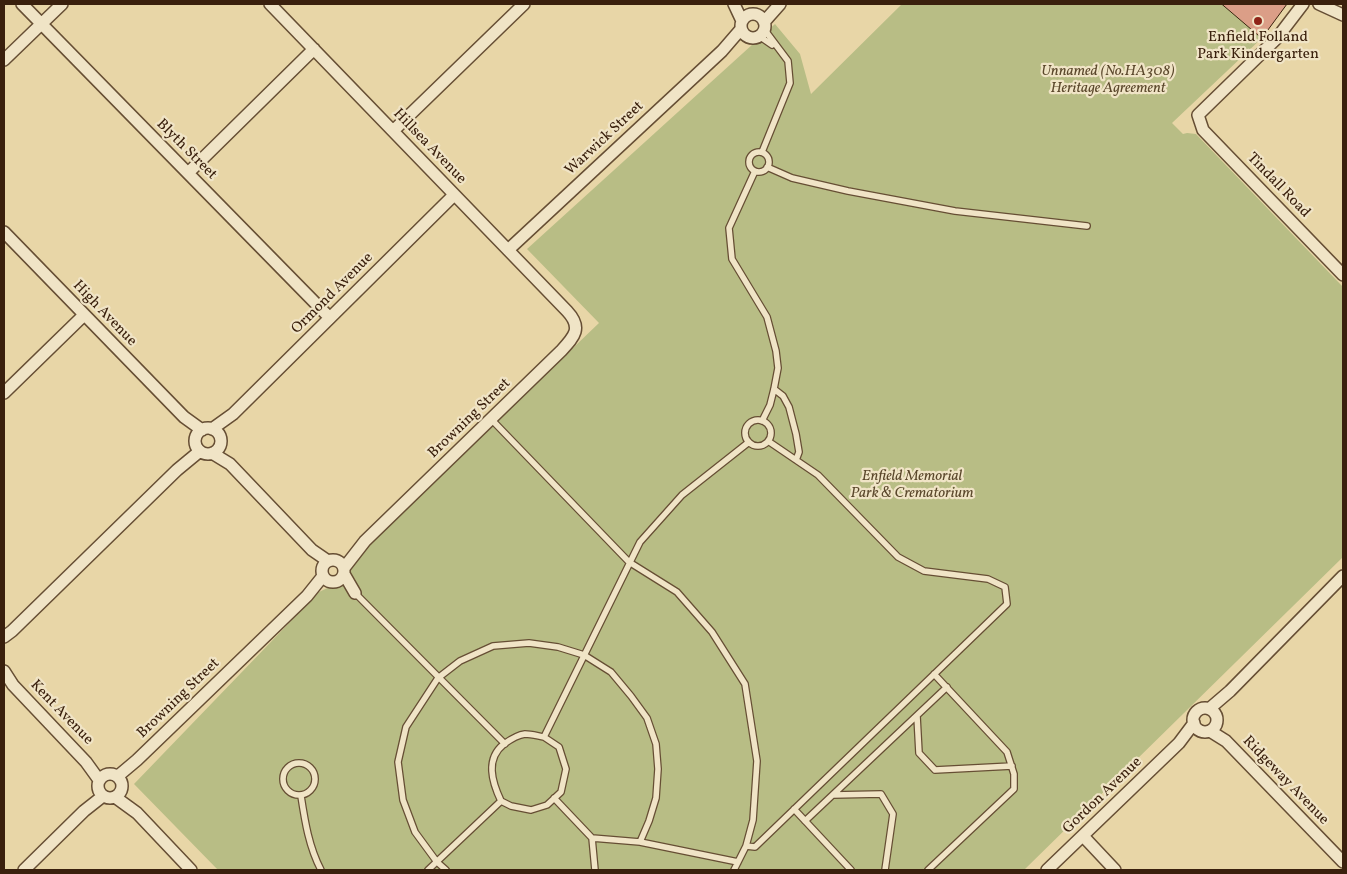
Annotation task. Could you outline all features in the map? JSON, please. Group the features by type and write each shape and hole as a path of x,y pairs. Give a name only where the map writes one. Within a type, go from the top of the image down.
{"street":[{"name":"Blyth Street","path":"22,4 330,318"},
{"path":"4,60 62,4"},
{"name":"Hillsea Avenue","path":"270,4 568,312"},
{"path":"393,131 521,4"},
{"path":"734,4 753,25"},
{"name":"Warwick Street","path":"753,25 776,4"},
{"name":"Warwick Street","path":"508,250 722,51 780,4"},
{"name":"Tindall Road","path":"1303,4 1277,38 1198,115 1202,130 1343,275"},
{"path":"1319,4 1343,15"},
{"path":"188,173 314,49"},
{"name":"Ormond Avenue","path":"4,645 8,634 177,470 454,194"},
{"name":"High Avenue","path":"4,232 355,593"},
{"name":"Browning Street","path":"119,787 136,760 365,541 572,339 576,329 573,318 568,312"},
{"path":"4,393 84,315"},
{"name":"Gordon Avenue","path":"1047,870 1179,743 1208,722 1230,692 1343,576"},
{"name":"Kent Avenue","path":"4,671 9,682 86,762 102,785"},
{"name":"Ridgeway Avenue","path":"1208,722 1343,862"},
{"path":"24,870 84,811 102,785 114,774 119,787 137,813 191,870"},
{"path":"102,785 111,798 119,787"},
{"path":"1082,836 1115,870"}],"lane":[{"path":"753,25 788,61 790,83 762,152"},
{"path":"754,152 762,152 767,156 767,167 762,171 755,171 749,166 749,158 754,152"},
{"path":"767,167 792,178 955,211 1087,226"},
{"path":"755,171 729,228 732,259 767,317 776,350 778,368 774,390 770,405 762,421"},
{"path":"774,390 783,396 789,407 799,452 796,460"},
{"path":"491,419 629,562 677,592 712,632 744,684 757,761 752,820 746,846 734,870"},
{"path":"762,421 767,424 770,436 763,445 757,446 749,442 746,435 747,427 754,422 762,421"},
{"path":"746,846 754,847 1007,604 1005,587 988,579 924,571 898,557 818,475 768,441"},
{"path":"544,737 640,542 682,495 749,442"},
{"path":"355,593 505,744"},
{"path":"446,870 437,862 415,832 402,800 398,762 406,727 438,678 460,661 492,646 529,643 558,647 584,655 611,672 631,696 647,718 656,744 658,769 656,798 640,842"},
{"path":"928,870 1014,789 1014,774 1008,752 934,674"},
{"path":"805,822 947,688"},
{"path":"917,716 919,753 935,770 1012,766"},
{"path":"526,734 544,737 559,747 566,769 561,792 547,805 531,810 511,806 501,801 494,785 491,765 499,748 505,744 512,738 526,734"},
{"path":"293,764 305,764 310,767 315,776 313,787 301,796 289,793 283,783 284,771 293,764"},
{"path":"833,795 881,794 893,814 885,870"},
{"path":"301,796 307,831 321,870"},
{"path":"554,798 592,838 595,870"},
{"path":"428,870 501,801"},
{"path":"794,809 851,870"},
{"path":"592,838 640,842 738,862"}],"green space":[{"name":"Enfield Memorial Park & Crematorium","path":"902,4 1222,4 1262,38 1172,123 1183,134 1196,134 1343,287 1343,557 1024,870 218,870 134,784 319,592 346,579 360,552 599,323 527,249 775,24 800,54 811,94"}],"building":[{"name":"Enfield Folland Park Kindergarten","path":"1222,4 1287,4 1262,38"}],"place":[{"name":"Enfield Folland Park Kindergarten","path":"1258,21"}],"park label":[{"name":"Unnamed (No.HA308) Heritage Agreement","path":"1108,80"}]}
